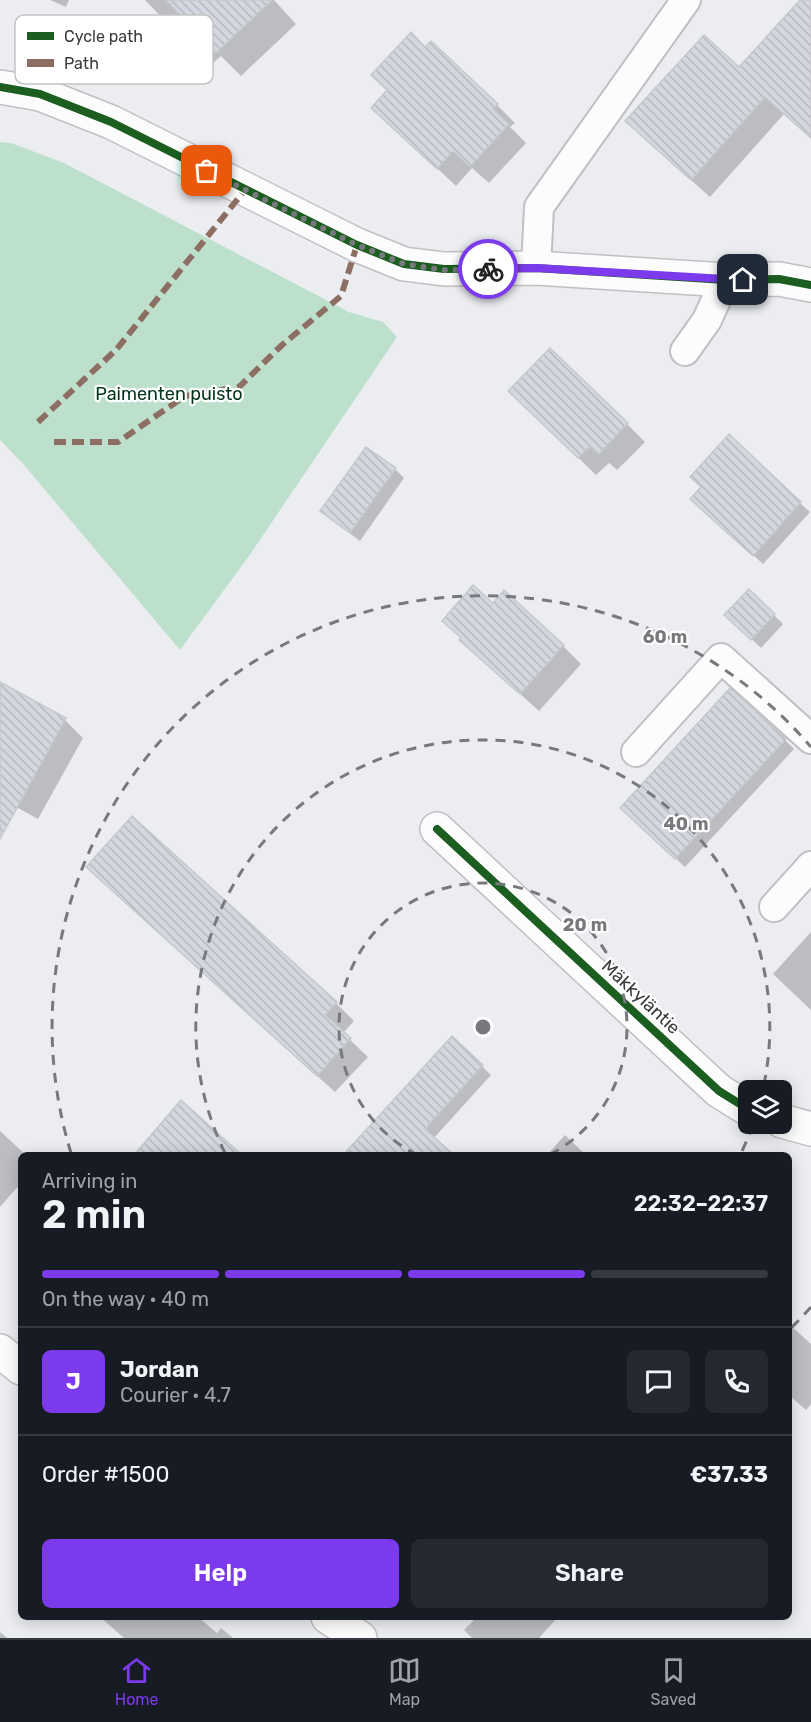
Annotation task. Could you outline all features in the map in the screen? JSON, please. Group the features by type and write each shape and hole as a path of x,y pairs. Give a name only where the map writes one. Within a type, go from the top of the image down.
{"street":[{"path":"0,87 40,94 111,122 366,249 404,264 444,270 536,268 725,280 779,279 811,285"},
{"name":"Mäkkyläntie","path":"438,829 719,1091 738,1102"},
{"path":"792,1124 811,1129"},
{"path":"0,1351 18,1366"},
{"path":"333,1620 360,1638"}],"lane":[{"path":"536,268 539,207 686,0"},
{"path":"685,351 707,320 725,280"},
{"path":"636,752 721,658 811,739"},
{"path":"774,908 811,866"}],"green space":[{"name":"Paimenten puisto","path":"0,142 11,143 64,163 349,312 383,322 397,337 249,556 180,650 24,465 0,440"}],"building":[{"path":"166,0 272,0 216,53 213,50 213,15 180,15"},
{"path":"800,0 811,0 811,138 765,97 691,180 625,121 704,35 739,67"},
{"path":"411,32 425,47 431,41 498,104 493,109 509,124 470,167 453,151 437,169 371,108 387,90 371,75"},
{"path":"550,348 628,423 599,454 590,446 578,458 508,391"},
{"path":"729,434 801,502 753,556 690,499 701,487 690,477"},
{"path":"366,447 396,468 350,533 320,511"},
{"path":"473,585 493,603 504,590 564,645 520,694 459,640 461,638 442,621"},
{"path":"749,589 775,614 751,640 724,615"},
{"path":"0,682 66,718 0,839"},
{"path":"730,688 786,739 675,859 620,808"},
{"path":"132,816 337,1002 325,1015 351,1038 317,1076 86,867"},
{"path":"452,1036 483,1065 425,1129 451,1152 346,1152"},
{"path":"181,1100 239,1152 137,1152"}],"marked path":[{"path":"38,422 116,350 245,190"},
{"path":"54,442 118,442 185,396 239,387 282,345 341,296 357,245"}],"cycle path":[{"path":"0,87 40,94 111,122 357,245 404,264 444,269 536,268 725,280 779,279 811,285"},
{"path":"437,829 719,1091 738,1103"}],"way so far":[{"path":"207,171 357,245 404,264 444,270 488,269"}],"route":[{"path":"488,269 536,268 743,280"}]}
